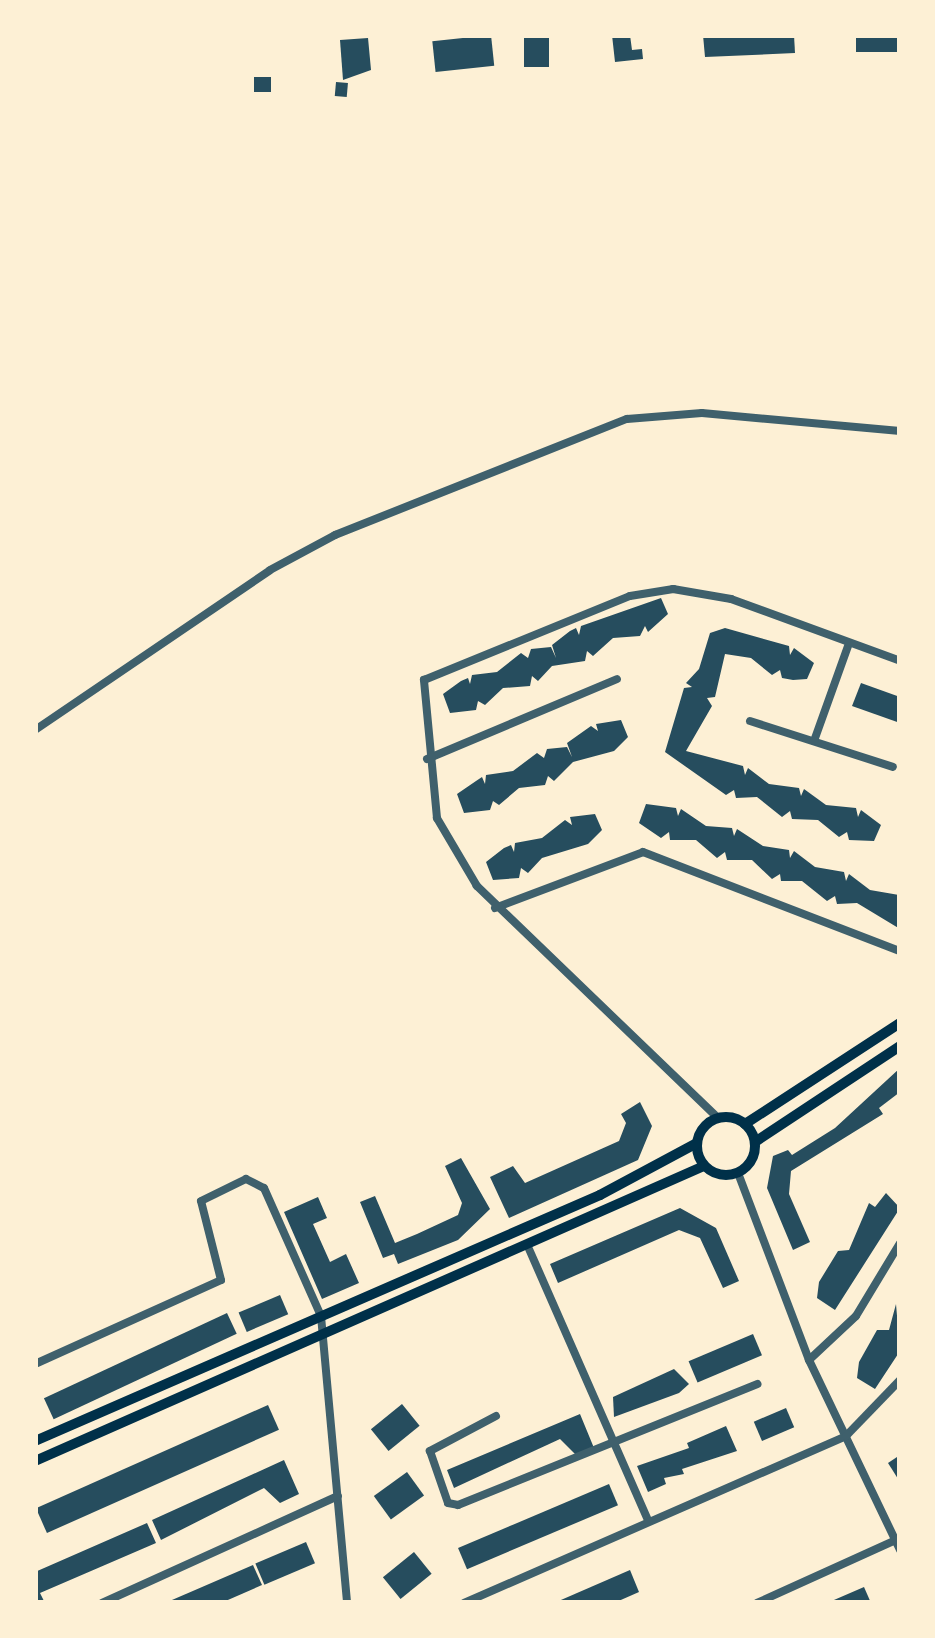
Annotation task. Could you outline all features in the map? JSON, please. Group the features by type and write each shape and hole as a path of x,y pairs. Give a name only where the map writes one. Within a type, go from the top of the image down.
{"main road":[{"path":"35,1441 600,1195 697,1143 718,1118 745,1124 900,1023"},
{"path":"755,1142 900,1046"},
{"path":"697,1143 704,1166 724,1176 738,1174 753,1157 755,1142 745,1124"},
{"path":"35,1461 529,1248 704,1166"}],"street":[{"path":"35,730 270,570 335,535 598,429 665,412 900,431"},
{"path":"718,1118 496,908 437,818 426,759 424,680 630,596 673,589 731,599 900,661"},
{"path":"814,742 849,642"},
{"path":"426,759 616,679"},
{"path":"750,720 894,767"},
{"path":"496,908 644,852 900,951"},
{"path":"738,1174 809,1360 899,1543 758,1603"},
{"path":"35,1364 221,1280 199,1209 208,1195 246,1179 264,1188 321,1316 347,1603"},
{"path":"809,1360 856,1316 900,1242"},
{"path":"529,1248 648,1520"},
{"path":"464,1603 846,1436 900,1380"},
{"path":"496,1416 430,1452 448,1503 458,1505 758,1384"},
{"path":"102,1603 338,1496"}],"building":[{"path":"491,35 494,66 436,72 432,41"},
{"path":"524,35 549,35 549,67 524,67"},
{"path":"612,35 630,35 632,50 642,49 643,59 615,62"},
{"path":"703,35 794,35 795,53 705,57"},
{"path":"856,35 900,35 900,52 856,52"},
{"path":"368,38 371,70 343,80 340,40"},
{"path":"254,77 271,77 271,92 254,92"},
{"path":"336,82 348,83 347,97 335,96"},
{"path":"661,598 668,614 648,632 645,626 640,636 613,638 593,656 587,651 585,661 552,666 538,681 532,676 530,686 503,688 485,705 478,701 476,710 450,713 443,694 468,678 470,684 472,675 497,672 521,653 528,658 531,649 551,647 556,658 552,645 570,631 576,628 579,635 581,626"},
{"path":"725,628 789,646 790,655 794,648 814,663 807,679 793,680 782,678 780,670 772,675 751,658 725,654 715,697 707,698 712,706 686,751 743,766 745,775 748,768 769,784 799,788 801,796 804,789 826,805 856,808 858,817 861,810 881,825 874,841 849,840 847,832 839,837 818,820 792,819 790,811 782,817 757,797 736,798 734,790 726,795 665,752 684,688 692,687 686,683 699,669 710,633"},
{"path":"861,683 900,697 900,723 852,706"},
{"path":"621,720 628,737 614,751 573,762 554,781 548,776 545,785 519,788 499,805 493,801 490,810 464,813 457,794 482,777 485,784 486,775 513,771 537,753 544,758 547,749 567,747 572,757 567,743 591,726 598,731 596,724"},
{"path":"646,804 676,808 678,816 681,809 706,826 732,828 734,836 737,829 763,846 789,850 790,858 794,851 815,867 844,872 846,881 849,874 870,890 899,895 900,929 857,903 837,904 835,896 827,901 802,881 781,881 780,874 772,879 752,860 727,860 725,852 717,858 696,840 670,840 669,832 661,838 639,823"},
{"path":"595,814 602,830 588,844 542,858 528,873 521,868 519,878 493,880 486,862 504,848 511,845 514,852 515,843 542,838 565,820 572,825 570,817"},
{"path":"900,1068 900,1092 879,1108 883,1114 791,1171 789,1194 810,1242 793,1250 767,1188 773,1156 788,1150 792,1155 835,1128"},
{"path":"640,1102 652,1126 638,1160 509,1218 490,1177 513,1166 525,1183 619,1141 626,1123 621,1114"},
{"path":"461,1158 490,1209 458,1240 398,1264 394,1254 383,1258 360,1202 375,1196 395,1243 417,1234 458,1215 462,1203 445,1166"},
{"path":"886,1193 900,1208 835,1310 817,1298 819,1282 838,1251 849,1250 869,1203 875,1207"},
{"path":"318,1197 327,1218 313,1224 330,1262 346,1254 359,1283 322,1299 284,1212"},
{"path":"680,1208 716,1228 739,1281 723,1288 700,1238 679,1230 558,1283 550,1264"},
{"path":"280,1295 288,1314 247,1332 239,1313"},
{"path":"896,1304 900,1351 875,1389 857,1378 859,1362 877,1330 889,1330"},
{"path":"227,1313 237,1334 54,1419 44,1398"},
{"path":"753,1334 762,1355 698,1383 689,1361"},
{"path":"674,1369 689,1384 679,1393 614,1417 613,1397"},
{"path":"402,1404 420,1426 389,1451 371,1429"},
{"path":"268,1405 279,1430 47,1533 36,1508"},
{"path":"786,1408 794,1427 762,1441 754,1422"},
{"path":"580,1414 594,1448 576,1455 560,1439 454,1488 447,1470"},
{"path":"726,1426 737,1451 682,1469 684,1474 664,1478 666,1484 648,1492 637,1466 689,1448 687,1443"},
{"path":"900,1455 900,1482 888,1463"},
{"path":"284,1460 299,1494 280,1503 264,1488 161,1540 152,1520"},
{"path":"407,1472 424,1495 391,1520 374,1496"},
{"path":"609,1484 618,1505 467,1569 458,1548"},
{"path":"147,1523 156,1543 40,1593 45,1603 35,1603 35,1572"},
{"path":"306,1542 315,1563 264,1585 255,1563"},
{"path":"414,1552 432,1574 401,1599 383,1577"},
{"path":"253,1565 262,1585 221,1603 165,1603"},
{"path":"630,1570 639,1592 614,1603 554,1603"},
{"path":"864,1587 871,1603 827,1603"}]}
